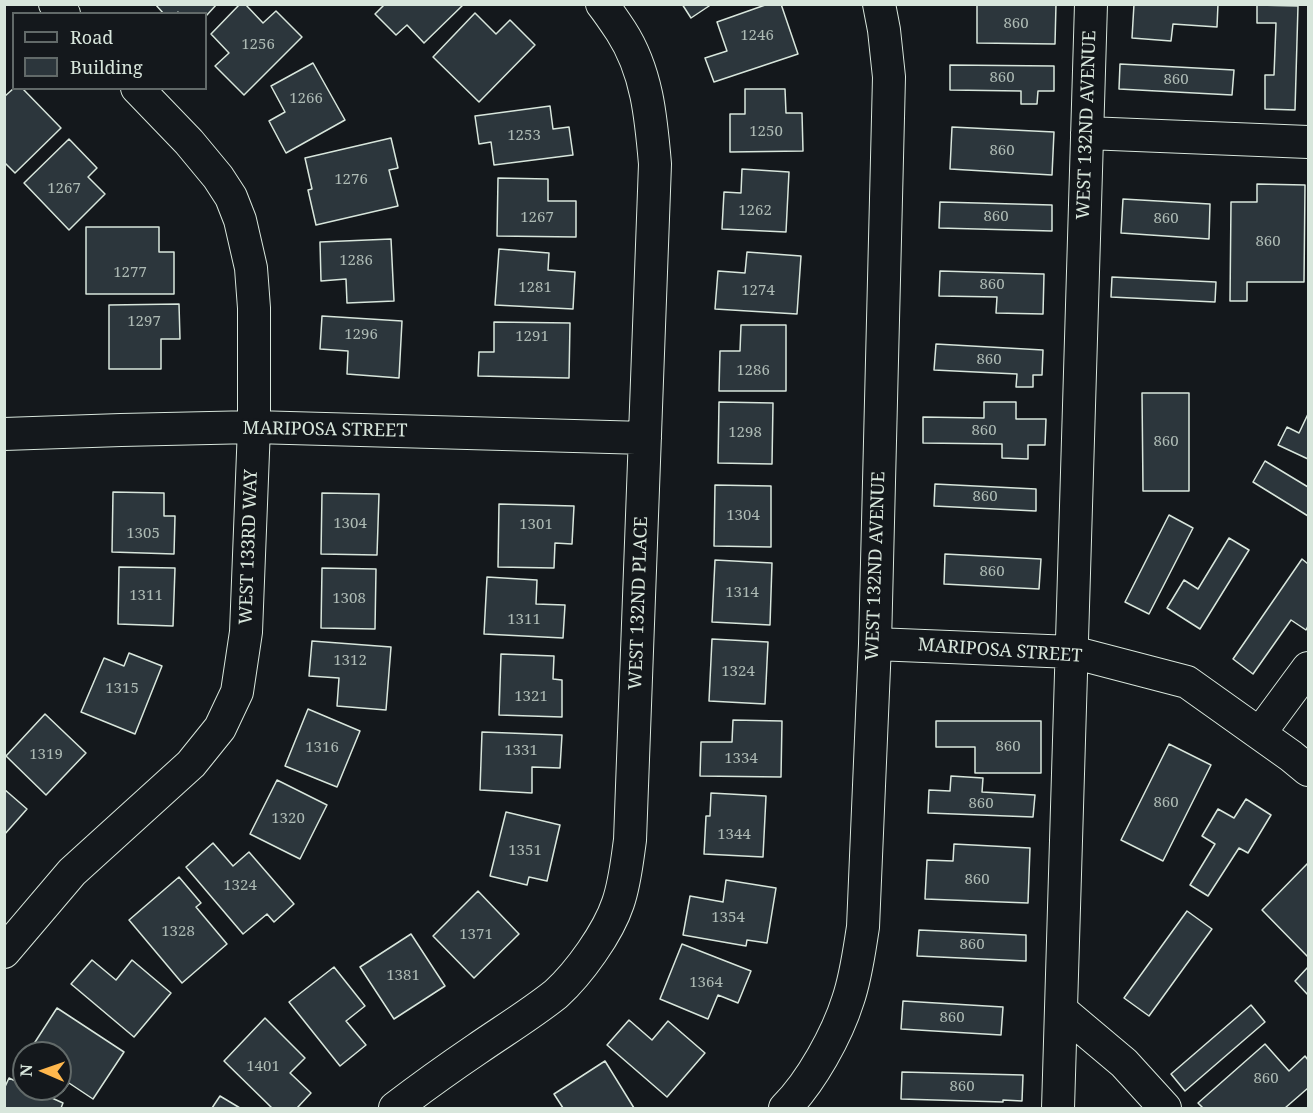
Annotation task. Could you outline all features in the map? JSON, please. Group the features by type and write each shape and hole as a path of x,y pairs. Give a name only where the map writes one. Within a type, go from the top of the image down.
{"street":[{"name":"WEST 132ND PLACE","path":"395,1108 557,992 586,960 604,933 617,904 625,874 630,840 655,164 646,88 636,59 622,32 602,4"},
{"name":"WEST 132ND AVENUE","path":"786,1108 812,1073 836,1032 857,968 863,927 875,644 889,77 879,4"},
{"name":"WEST 132ND AVENUE","path":"1058,1108 1091,4"},
{"name":"WEST 133RD WAY","path":"4,952 72,872 191,764 220,728 237,692 246,632 254,427 251,268 240,220 231,196 189,142 139,90"},
{"path":"1087,133 1308,142"},
{"name":"MARIPOSA STREET","path":"4,434 254,427 645,438"},
{"name":"MARIPOSA STREET","path":"875,644 1072,652 1187,682 1308,770"},
{"path":"1260,733 1308,668"},
{"path":"1061,1010 1124,1063 1165,1108"}],"building":[{"path":"155,4 217,4 207,15 207,12 162,12"},
{"path":"240,4 245,4 263,23 276,11 302,37 244,95 215,66 229,53 211,34"},
{"path":"385,4 464,4 424,43 407,25 396,35 375,14"},
{"path":"682,4 712,4 691,18"},
{"path":"768,4 781,4 798,54 714,82 705,58 727,51 717,22"},
{"path":"977,4 1056,4 1055,44 977,43"},
{"path":"1134,4 1218,4 1217,27 1173,24 1171,41 1132,38"},
{"path":"1257,5 1298,6 1295,110 1265,109 1265,75 1274,75 1276,23 1257,23"},
{"path":"475,13 496,34 510,20 535,45 479,102 433,57"},
{"path":"313,63 345,120 286,153 269,121 285,112 271,86"},
{"path":"1120,64 1234,70 1232,95 1119,89"},
{"path":"950,65 1054,66 1054,91 1038,91 1037,104 1021,104 1021,91 950,90"},
{"path":"745,89 785,89 786,113 802,113 803,151 730,152 730,114 745,114"},
{"path":"12,90 24,90 61,128 15,173 4,162 4,97"},
{"path":"550,106 553,129 569,127 573,155 494,165 491,142 479,144 475,116"},
{"path":"952,127 1054,132 1052,175 950,169"},
{"path":"391,138 398,168 389,170 398,206 316,225 308,190 312,189 305,158"},
{"path":"69,139 97,168 88,177 105,194 69,230 24,183"},
{"path":"742,169 789,172 786,232 722,229 724,192 741,193"},
{"path":"498,178 548,179 548,201 576,201 576,237 497,236"},
{"path":"1257,184 1305,185 1304,282 1247,282 1247,301 1230,301 1231,202 1257,202"},
{"path":"1123,199 1210,204 1209,239 1121,233"},
{"path":"940,202 1052,205 1052,231 939,228"},
{"path":"86,227 159,227 159,252 174,252 174,294 86,294"},
{"path":"391,239 394,301 347,303 346,279 321,281 320,242"},
{"path":"499,249 549,253 548,270 575,272 573,309 495,305"},
{"path":"747,252 801,256 797,314 715,309 718,271 745,273"},
{"path":"940,271 1044,274 1043,314 996,313 997,297 939,296"},
{"path":"1112,277 1216,282 1215,302 1111,297"},
{"path":"179,304 180,339 161,339 161,369 109,369 109,305"},
{"path":"322,316 402,321 399,378 347,374 348,351 320,349"},
{"path":"494,322 570,323 569,378 478,376 479,352 494,352"},
{"path":"741,325 786,325 786,391 719,391 720,351 740,351"},
{"path":"936,344 1043,350 1042,375 1033,375 1033,387 1016,387 1017,374 934,370"},
{"path":"1142,393 1189,393 1189,491 1143,491"},
{"path":"719,402 773,403 772,464 718,463"},
{"path":"984,402 1016,402 1016,419 1046,419 1045,445 1028,445 1028,459 1002,458 1002,444 923,443 923,417 984,418"},
{"path":"1308,414 1308,459 1278,445 1287,427 1299,433"},
{"path":"1265,461 1308,487 1308,516 1253,482"},
{"path":"935,484 1036,489 1036,511 934,506"},
{"path":"715,485 771,486 771,547 714,546"},
{"path":"113,492 164,493 164,516 175,516 174,554 112,552"},
{"path":"322,493 379,494 377,555 321,554"},
{"path":"499,504 574,506 572,544 555,543 554,568 498,567"},
{"path":"1169,515 1193,528 1149,614 1125,602"},
{"path":"1229,538 1249,550 1200,629 1167,608 1184,580 1198,589"},
{"path":"945,554 1041,559 1039,589 944,584"},
{"path":"1302,559 1308,564 1308,626 1306,630 1291,620 1253,674 1233,659"},
{"path":"715,560 772,563 770,625 712,622"},
{"path":"119,567 175,568 173,626 118,624"},
{"path":"322,568 376,569 375,629 321,628"},
{"path":"487,577 537,580 536,604 565,605 563,638 484,634"},
{"path":"712,639 768,642 765,704 709,701"},
{"path":"312,641 391,647 386,710 337,706 339,678 309,676"},
{"path":"129,653 162,666 135,734 81,712 104,658 124,666"},
{"path":"501,654 554,656 553,679 562,680 562,717 499,715"},
{"path":"308,709 360,731 337,787 285,766"},
{"path":"45,714 86,753 46,795 6,756"},
{"path":"733,720 782,721 781,777 700,776 701,742 732,742"},
{"path":"936,721 1041,721 1041,773 975,773 975,747 936,747"},
{"path":"482,732 562,735 560,768 532,767 532,793 480,790"},
{"path":"1169,744 1211,765 1163,861 1121,840"},
{"path":"951,776 983,778 982,792 1035,795 1033,817 928,813 929,790 950,791"},
{"path":"277,780 327,805 300,859 250,834"},
{"path":"4,789 27,809 4,835"},
{"path":"711,793 766,796 763,857 704,854 706,816 710,816"},
{"path":"1246,799 1271,815 1248,853 1239,848 1208,896 1190,885 1215,844 1202,836 1218,809 1234,818"},
{"path":"506,812 560,825 547,881 529,877 527,885 490,876"},
{"path":"213,843 233,866 249,852 294,904 274,922 267,914 243,934 186,867"},
{"path":"954,844 1030,848 1028,903 925,899 927,860 953,861"},
{"path":"1308,863 1308,957 1262,910"},
{"path":"179,877 201,903 196,907 227,944 182,983 129,920"},
{"path":"726,880 776,888 767,943 747,940 746,946 683,935 690,896 723,902"},
{"path":"478,891 519,934 474,978 433,936"},
{"path":"1187,911 1212,929 1149,1016 1124,998"},
{"path":"919,930 1026,935 1026,961 917,956"},
{"path":"411,934 445,986 394,1019 360,967"},
{"path":"682,944 751,971 738,1003 718,995 708,1019 660,999"},
{"path":"92,960 116,980 132,960 171,993 134,1037 71,984"},
{"path":"334,967 365,1006 346,1021 366,1045 340,1066 289,1002"},
{"path":"1308,967 1308,995 1295,981"},
{"path":"903,1001 1003,1007 1001,1035 901,1029"},
{"path":"1251,1005 1265,1022 1185,1091 1171,1074"},
{"path":"57,1008 124,1052 93,1099 72,1085 72,1041 36,1041"},
{"path":"265,1018 305,1058 290,1073 311,1093 297,1108 272,1108 224,1061"},
{"path":"629,1020 652,1040 668,1021 705,1053 667,1097 607,1045"},
{"path":"1265,1044 1289,1071 1305,1056 1308,1060 1308,1088 1285,1108 1203,1108 1198,1103"},
{"path":"605,1061 634,1108 563,1108 554,1094"},
{"path":"902,1072 1023,1075 1022,1101 901,1099"},
{"path":"9,1078 12,1079 12,1101 59,1101 63,1103 61,1108 4,1108 4,1089"},
{"path":"220,1096 240,1108 212,1108"}]}
